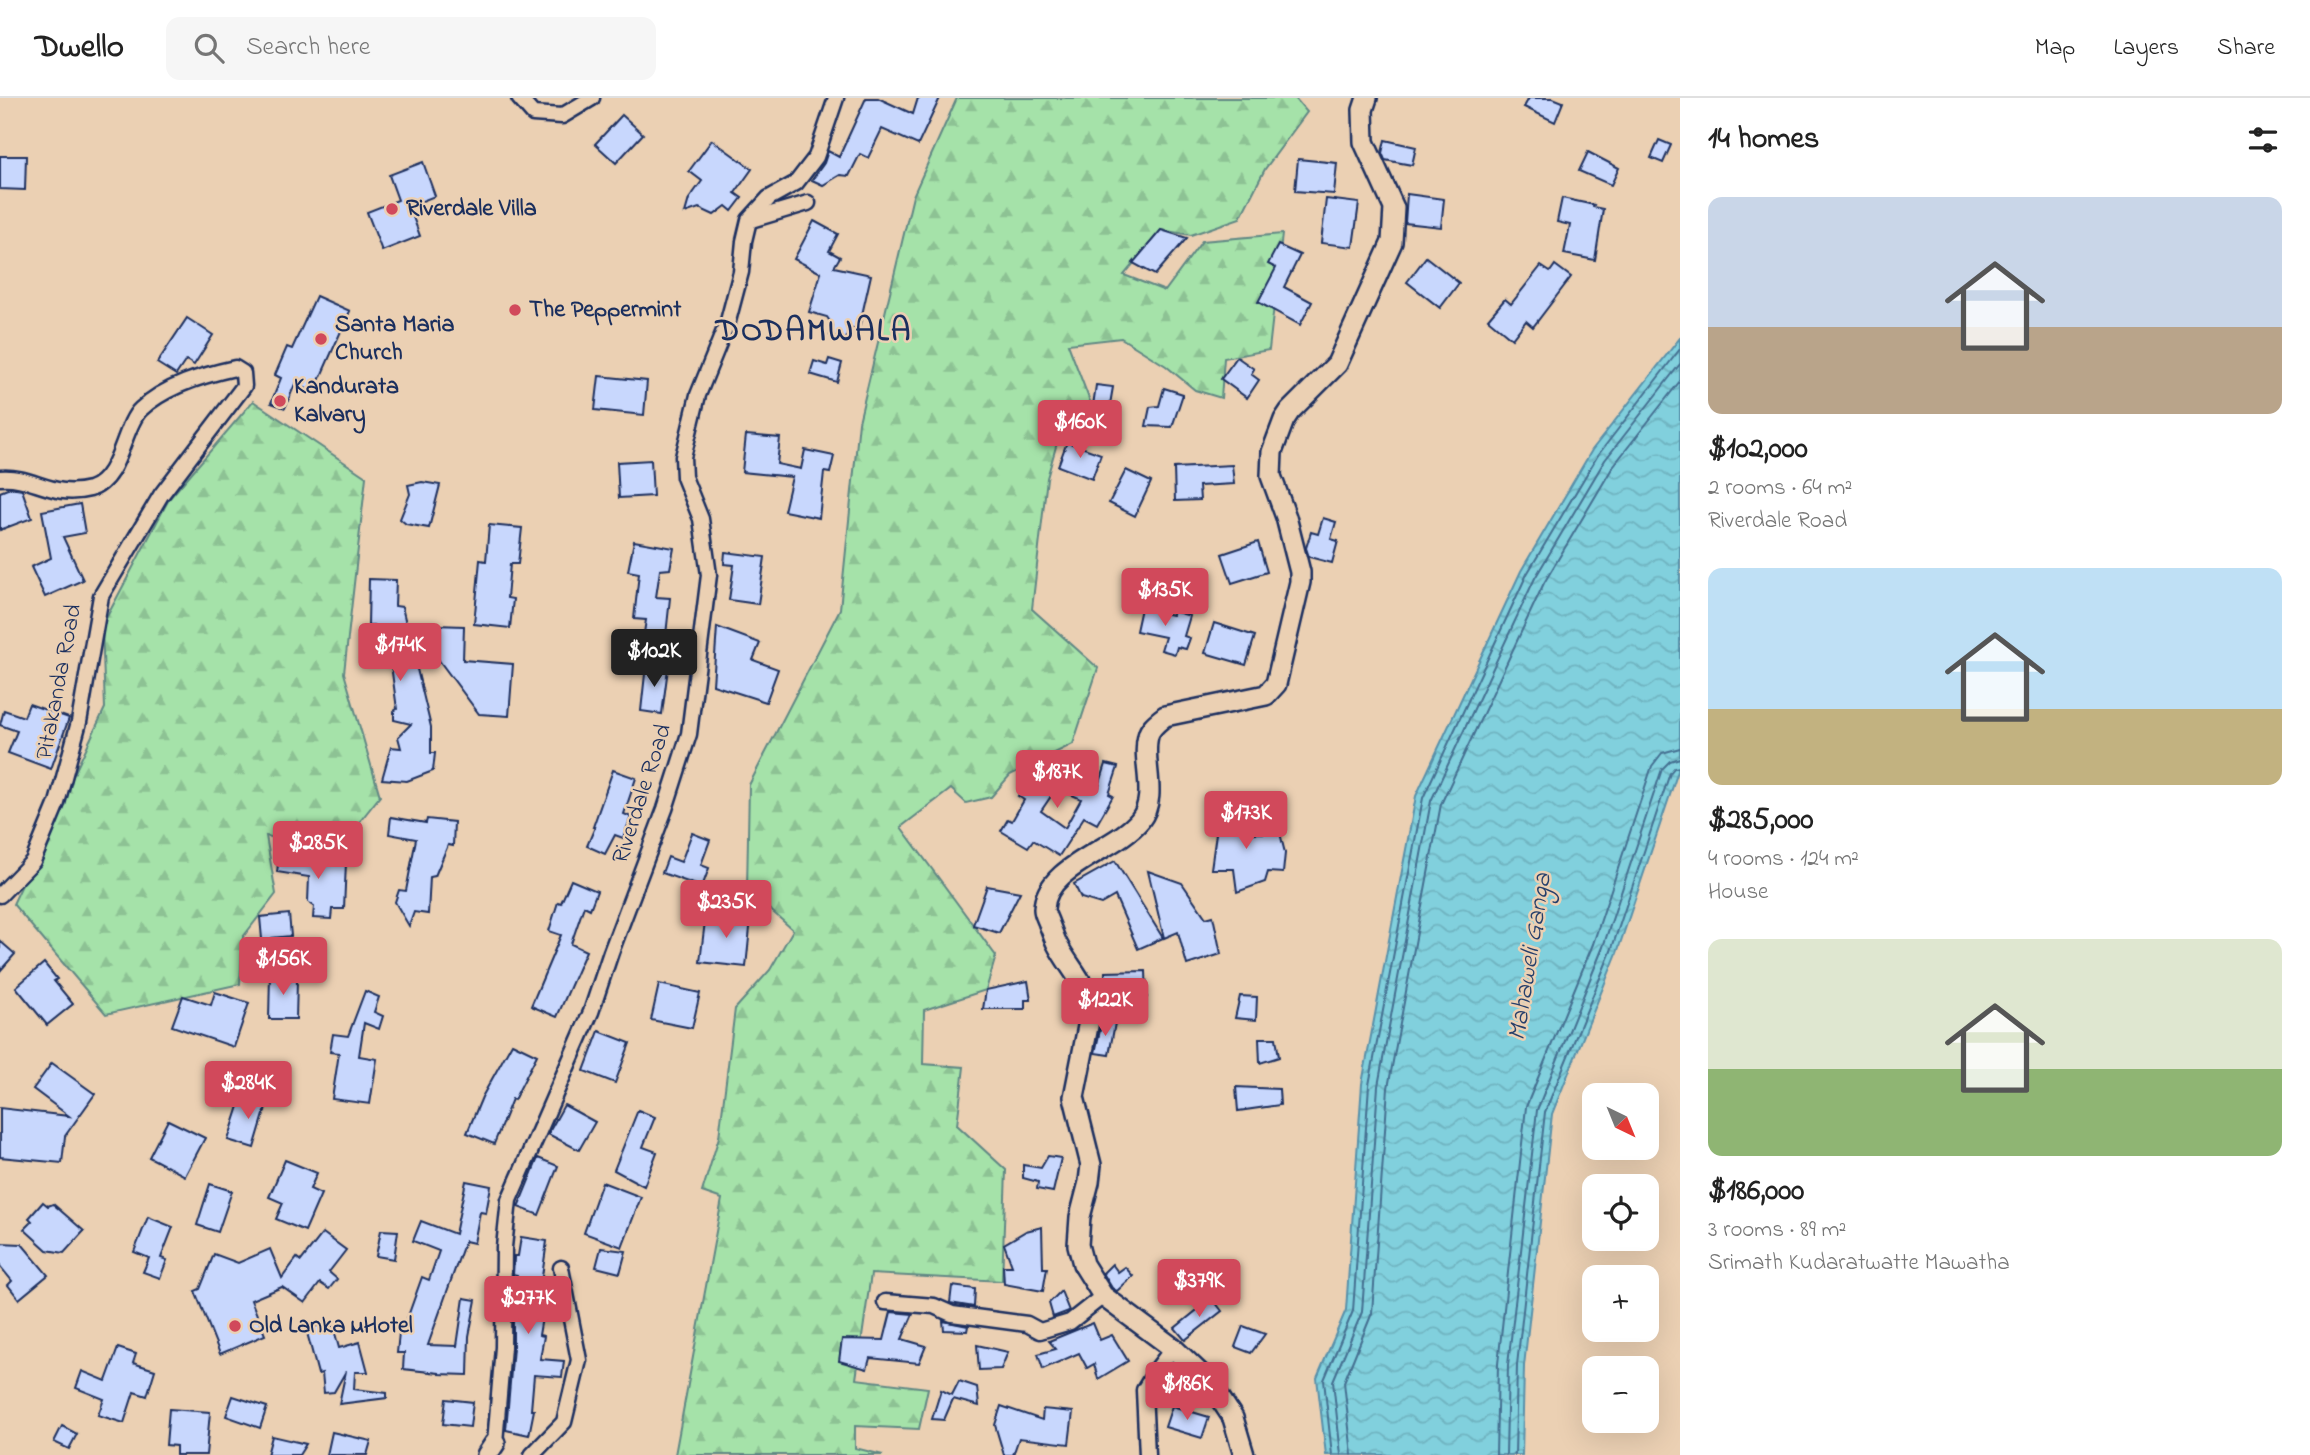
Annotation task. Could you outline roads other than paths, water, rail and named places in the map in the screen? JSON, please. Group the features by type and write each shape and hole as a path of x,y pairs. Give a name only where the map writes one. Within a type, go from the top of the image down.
{"street":[{"path":"519,98 533,114 562,116 592,98"},
{"path":"749,220 769,198 796,183 816,157 836,98"},
{"path":"1244,1455 1233,1418 1210,1383 1173,1348 1103,1296 1083,1264 1079,1245 1080,1217 1091,1165 1074,1097 1091,1011 1085,987 1057,944 1044,910 1049,892 1060,876 1132,830 1144,815 1149,802 1148,737 1154,724 1165,716 1266,695 1276,684 1300,572 1286,517 1271,475 1272,452 1290,411 1337,364 1392,242 1394,208 1364,142 1363,110 1367,98"},
{"path":"749,220 808,203"},
{"name":"Riverdale Road","path":"491,1449 503,1347 503,1247 509,1200 592,1012 689,734 709,575 701,519 684,477 683,457 698,395 728,321 741,272 749,220"},
{"name":"Pitakanda Road","path":"0,478 10,477 66,493 94,488 113,470 139,410 167,391 207,374 235,368 243,373 244,386 161,495 101,596 79,722 57,803 33,861 0,895"},
{"path":"532,1455 564,1422 579,1360 561,1268"},
{"path":"885,1302 934,1306 952,1314 1027,1324 1040,1331 1070,1322 1103,1296"},
{"path":"1146,1455 1144,1390 1173,1348"}],"water":[{"name":"Mahaweli Ganga","path":"1680,338 1680,765 1617,953 1552,1114 1524,1366 1522,1455 1326,1455 1317,1378 1346,1310 1362,1084 1416,796 1521,571 1592,450"}],"place":[{"name":"Riverdale Villa","path":"392,209"},
{"name":"The Peppermint","path":"515,310"},
{"name":"Santa Maria Church","path":"321,339"},
{"name":"Kandurata Kalvary","path":"280,401"},
{"name":"Old Lanka µHotel","path":"235,1326"}],"district":[{"name":"DODAMWALA","path":"814,332"}]}
